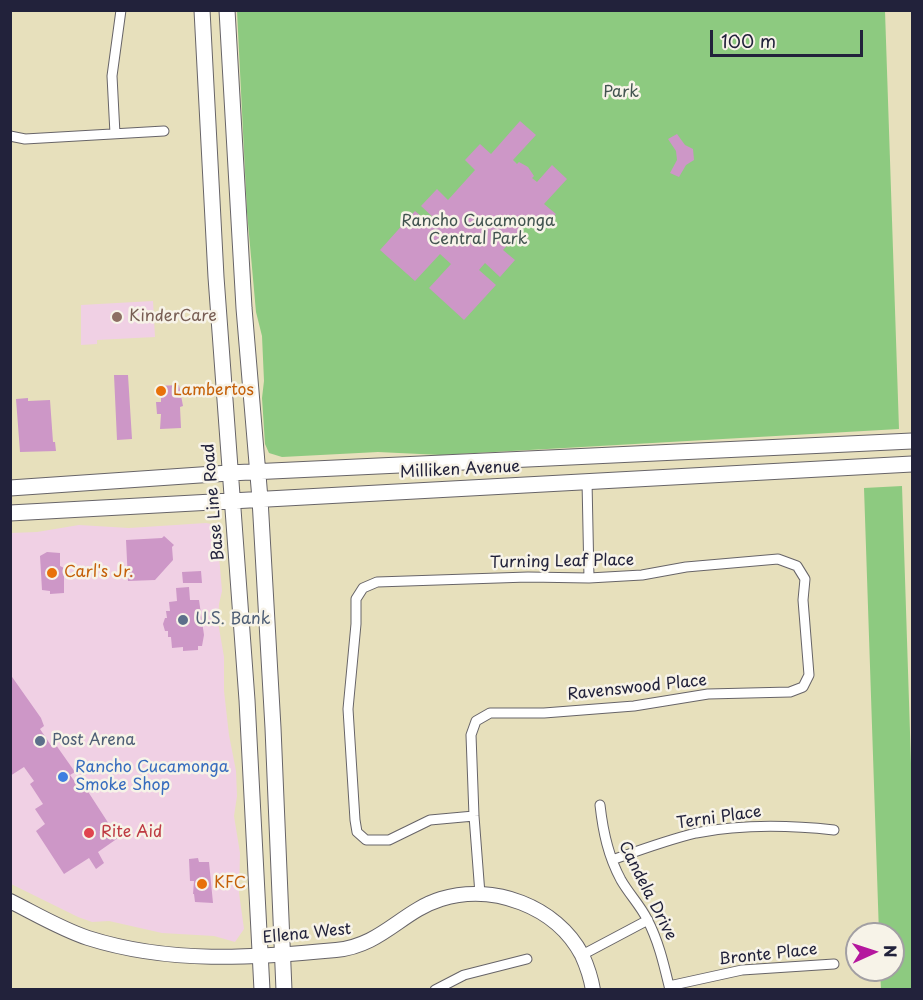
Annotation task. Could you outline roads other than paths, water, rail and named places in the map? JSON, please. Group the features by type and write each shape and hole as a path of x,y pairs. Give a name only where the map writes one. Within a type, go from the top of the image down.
{"main road":[{"name":"Base Line Road","path":"202,10 216,278 248,715 262,990"},
{"path":"227,10 244,308 260,500 273,728 284,990"},
{"name":"Milliken Avenue","path":"10,488 229,473 912,441"},
{"name":"Milliken Avenue","path":"10,513 912,464"}],"street":[{"path":"115,134 112,76 121,10"},
{"path":"10,136 25,139 164,131"},
{"path":"587,481 589,578"},
{"name":"Turning Leaf Place","path":"474,816 430,820 389,840 366,840 357,832 348,709 356,624 356,599 363,588 377,582 642,575 686,567 778,559 797,567 805,579 803,600 809,675 803,687"},
{"name":"Ravenswood Place","path":"474,816 471,735 476,721 490,713 544,713 634,706 708,694 790,692 803,687"},
{"name":"Candela Drive","path":"600,805 604,837 612,860 622,881 648,920 661,950 670,988"},
{"path":"474,816 480,894"},
{"name":"Terni Place","path":"612,860 666,841 720,830 757,826 834,830"},
{"name":"Ellena West","path":"10,901 87,938 151,954 180,957 338,950 358,946 389,931 424,907 441,899 480,894 496,895 532,907 551,918 566,933 582,955 594,990"},
{"path":"582,955 648,920"},
{"path":"435,990 464,975 527,959"},
{"name":"Bronte Place","path":"670,988 742,970 834,964"}],"place":[{"name":"KinderCare","path":"117,317"},
{"name":"Lambertos","path":"161,391"},
{"name":"Carl's Jr.","path":"52,573"},
{"name":"U.S. Bank","path":"183,620"},
{"name":"Post Arena","path":"40,741"},
{"name":"Rancho Cucamonga Smoke Shop","path":"63,777"},
{"name":"Rite Aid","path":"89,833"},
{"name":"KFC","path":"202,884"}],"park label":[{"name":"Park","path":"621,93"},
{"name":"Rancho Cucamonga Central Park","path":"478,231"}]}
